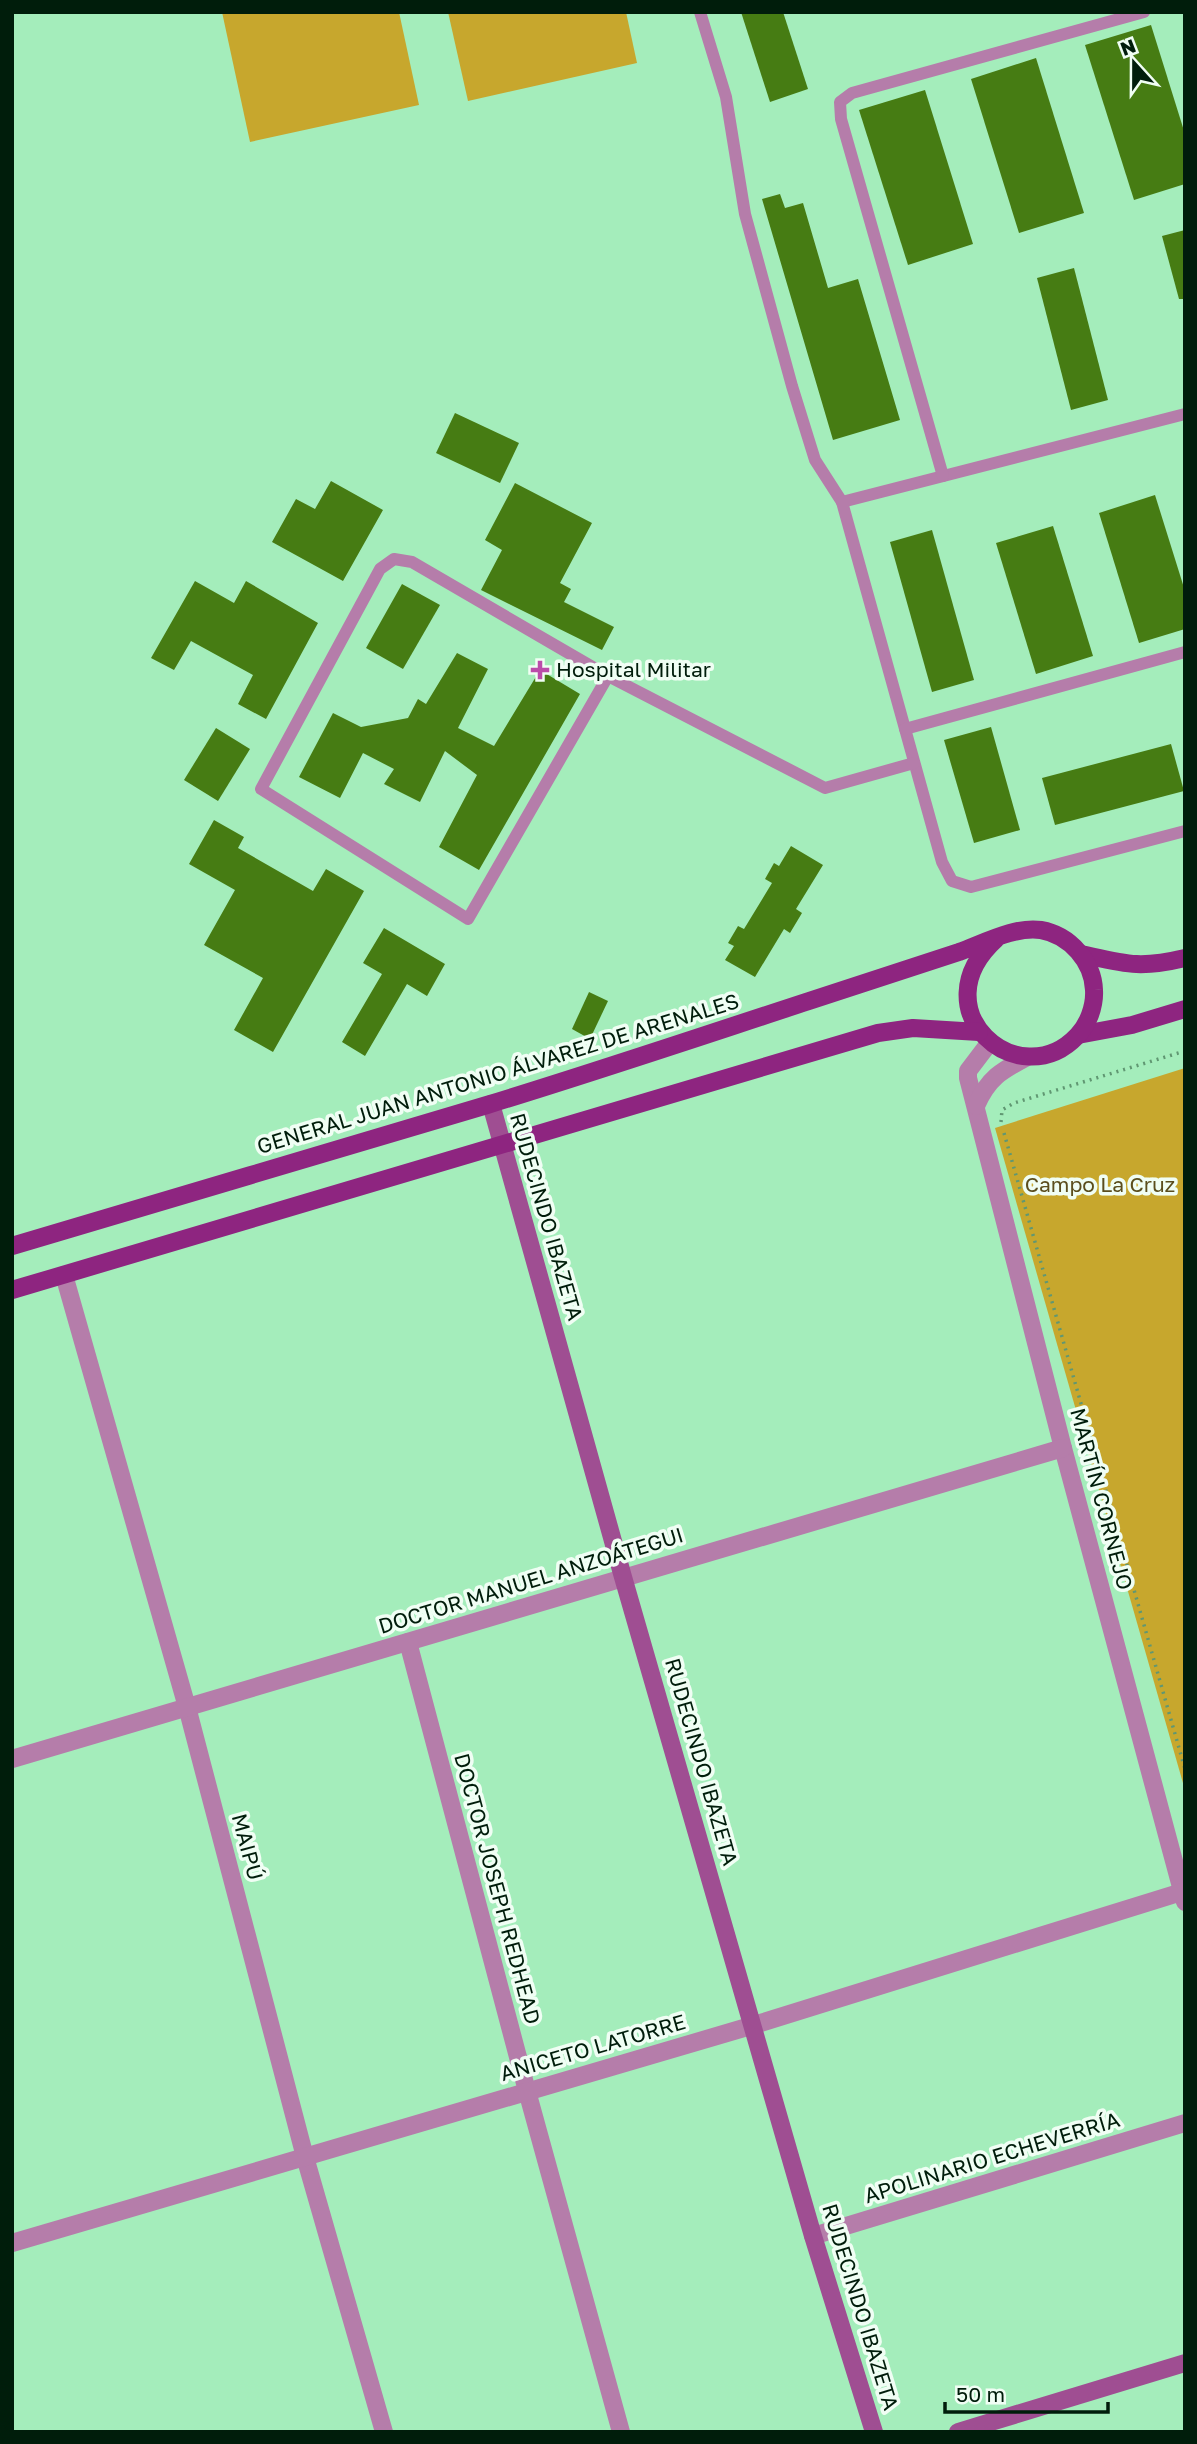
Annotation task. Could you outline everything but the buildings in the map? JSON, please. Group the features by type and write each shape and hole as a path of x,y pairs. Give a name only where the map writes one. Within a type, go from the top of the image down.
{"main road":[{"name":"GENERAL JUAN ANTONIO ÁLVAREZ DE ARENALES","path":"12,1247 491,1104 1018,930 1042,930 1063,939 1081,954 1138,966 1185,958"},
{"path":"996,939 983,951 967,982 968,1008 985,1037 1002,1050 1027,1057 1046,1054 1063,1047 1078,1035 1087,1022 1093,1007 1094,991 1091,972 1081,954"},
{"path":"1078,1035 1132,1025 1185,1009"},
{"path":"12,1290 878,1033 913,1028 985,1037"}],"street":[{"name":"MARTÍN CORNEJO","path":"985,1037 968,1071 976,1106 1063,1448 1184,1895"},
{"path":"976,1106 984,1087 999,1072 1027,1057"},
{"name":"RUDECINDO IBAZETA","path":"491,1104 623,1577 813,2236 874,2432"},
{"name":"MAIPÚ","path":"64,1275 187,1707 305,2157 384,2432"},
{"name":"DOCTOR MANUEL ANZOÁTEGUI","path":"12,1759 1063,1448"},
{"name":"DOCTOR JOSEPH REDHEAD","path":"408,1642 621,2432"},
{"name":"ANICETO LATORRE","path":"12,2243 754,2025 1184,1895"},
{"name":"APOLINARIO ECHEVERRÍA","path":"813,2236 1185,2123"},
{"path":"958,2432 1185,2363"}],"lane":[{"path":"700,12 726,97 745,214 792,386 816,460 842,502 942,862 952,881 971,887 1185,831"},
{"path":"943,476 841,119 840,102 852,93 1144,12"},
{"path":"842,502 1185,414"},
{"path":"608,677 468,919 261,789 380,569 394,559 412,562 608,677 825,788 914,763"},
{"path":"905,729 1185,652"}],"path":[{"path":"1185,1051 1014,1103 1002,1111 1000,1118 1185,1769"}],"green space":[{"path":"222,12 399,12 419,105 250,142"},
{"path":"448,12 626,12 637,63 468,101"},
{"name":"Campo La Cruz","path":"1185,1068 1185,1790 995,1128"}],"place":[{"name":"Hospital Militar","path":"540,670"}]}
